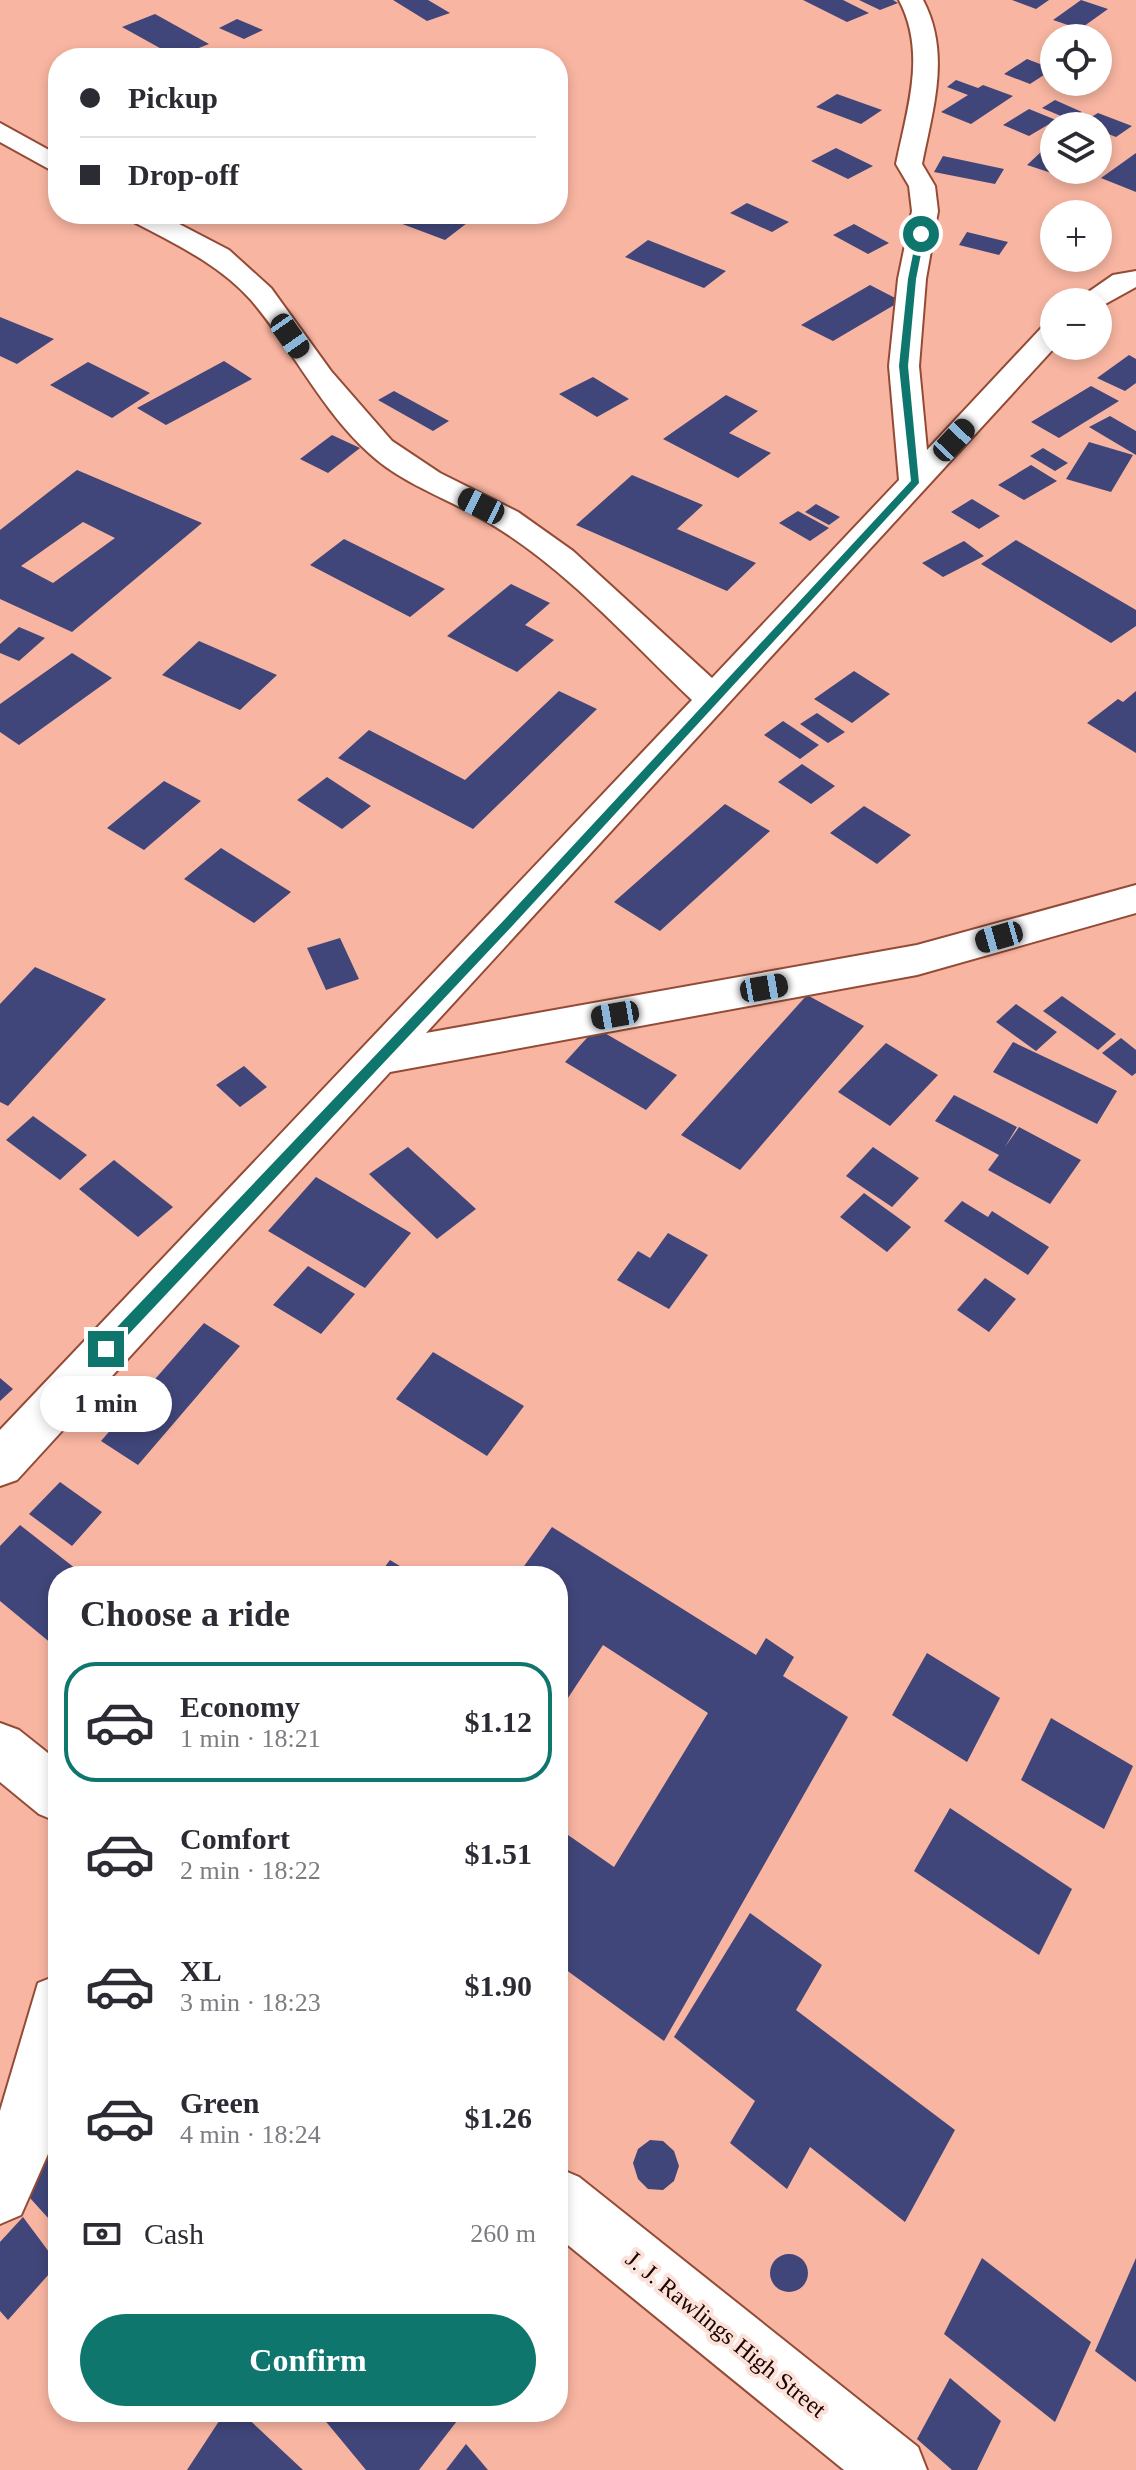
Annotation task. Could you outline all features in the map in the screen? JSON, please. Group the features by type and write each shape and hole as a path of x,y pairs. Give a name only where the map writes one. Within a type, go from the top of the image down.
{"street":[{"path":"911,0 921,14 929,47 909,164 922,186 925,211 912,279 904,366 915,481"},
{"path":"0,131 48,160"},
{"path":"159,224 219,256 261,294 320,377 381,448 429,480 507,519 561,558 713,699"},
{"path":"1111,288 1123,281 1136,279"},
{"path":"0,1464 1040,346"},
{"path":"381,1057 917,960 1136,899"},
{"path":"0,1749 48,1787"},
{"path":"0,2194 18,2154 48,2041"},
{"name":"J. J. Rawlings High Street","path":"568,2206 895,2470"}],"building":[{"path":"393,0 428,0 450,13 427,21"},
{"path":"803,0 843,0 869,13 847,22"},
{"path":"859,0 893,0 898,3 880,10"},
{"path":"1012,0 1049,0 1036,9"},
{"path":"1081,0 1108,9 1087,24 1065,24 1053,20"},
{"path":"155,14 209,44 199,48 160,48 122,27"},
{"path":"237,19 263,30 244,39 219,28"},
{"path":"1027,59 1040,64 1040,77 1030,84 1004,74"},
{"path":"956,80 978,88 983,85 1013,96 971,124 941,112 968,95 947,87"},
{"path":"837,94 882,110 861,124 816,107"},
{"path":"1055,100 1082,112 1051,112 1042,108"},
{"path":"1029,109 1040,113 1040,129 1029,136 1003,125"},
{"path":"1112,118 1132,126 1116,137 1112,135"},
{"path":"836,148 873,166 848,179 811,161"},
{"path":"1040,153 1040,169 1027,165"},
{"path":"1136,153 1136,192 1112,182 1112,170"},
{"path":"943,156 1004,169 995,184 934,172"},
{"path":"747,203 789,222 772,232 730,213"},
{"path":"402,224 466,224 445,240"},
{"path":"854,224 889,243 868,254 833,235"},
{"path":"967,232 1008,242 999,255 959,245"},
{"path":"648,240 726,271 704,288 625,257"},
{"path":"870,285 901,301 833,341 801,325"},
{"path":"0,317 54,339 17,364 0,356"},
{"path":"1129,355 1136,359 1136,383 1125,391 1097,378"},
{"path":"224,361 252,379 166,425 137,408"},
{"path":"88,362 150,393 112,418 50,385"},
{"path":"593,377 629,399 597,417 559,394"},
{"path":"1091,386 1119,401 1059,438 1031,422"},
{"path":"394,391 449,421 433,431 378,400"},
{"path":"726,395 758,411 729,433 771,453 738,478 663,439"},
{"path":"1110,416 1136,431 1136,455 1089,427"},
{"path":"332,435 360,448 328,473 300,459"},
{"path":"1089,442 1133,455 1111,492 1066,479"},
{"path":"1043,448 1068,463 1055,471 1030,456"},
{"path":"1031,465 1057,481 1024,500 998,485"},
{"path":"77,470 202,523 72,632 0,599 0,530","holes":["83,522 115,538 53,583 21,566"]},
{"path":"632,475 703,505 677,529 756,563 727,591 576,525"},
{"path":"972,499 1000,516 979,529 951,512"},
{"path":"816,504 840,517 829,525 805,512"},
{"path":"798,511 829,528 810,541 779,523"},
{"path":"344,539 445,589 410,617 310,565"},
{"path":"1016,540 1136,610 1136,626 1111,643 981,564"},
{"path":"964,541 984,556 943,577 922,563"},
{"path":"511,584 550,603 525,625 554,640 517,672 447,636"},
{"path":"19,627 45,638 19,661 0,653 0,644"},
{"path":"199,641 277,675 240,710 162,675"},
{"path":"72,653 112,678 19,745 0,732 0,704"},
{"path":"854,671 890,694 852,723 814,699"},
{"path":"559,691 597,709 473,829 338,758 369,730 465,780"},
{"path":"1136,691 1136,753 1087,723 1118,699 1123,702"},
{"path":"817,713 845,732 828,743 800,724"},
{"path":"783,721 819,745 800,759 764,735"},
{"path":"802,764 835,786 811,804 778,782"},
{"path":"327,777 371,806 342,829 297,800"},
{"path":"164,781 201,801 144,850 107,828"},
{"path":"725,804 770,831 660,931 614,902"},
{"path":"864,806 911,835 877,864 830,833"},
{"path":"221,848 291,892 254,923 184,879"},
{"path":"340,938 359,979 326,990 307,948"},
{"path":"35,967 106,999 8,1106 0,1102 0,1004"},
{"path":"807,995 864,1026 740,1170 681,1135"},
{"path":"1062,996 1116,1034 1098,1050 1043,1011"},
{"path":"1016,1004 1057,1032 1036,1051 996,1022"},
{"path":"596,1028 677,1075 646,1110 565,1062"},
{"path":"1121,1038 1136,1050 1136,1073 1132,1076 1102,1053"},
{"path":"1013,1042 1117,1091 1097,1124 993,1072"},
{"path":"886,1043 938,1075 890,1126 838,1092"},
{"path":"244,1066 267,1087 240,1107 216,1085"},
{"path":"954,1095 1017,1127 1005,1147 1019,1127 1081,1160 1050,1204 988,1170 999,1155 935,1121"},
{"path":"33,1116 87,1155 60,1180 6,1140"},
{"path":"408,1147 476,1209 437,1239 369,1174"},
{"path":"873,1147 919,1178 892,1207 846,1176"},
{"path":"114,1160 173,1207 138,1237 79,1189"},
{"path":"316,1177 411,1233 365,1288 268,1231"},
{"path":"864,1193 911,1227 887,1252 840,1217"},
{"path":"962,1201 988,1217 992,1211 1049,1247 1028,1275 944,1221"},
{"path":"668,1233 708,1255 669,1309 617,1280 638,1251 650,1258"},
{"path":"308,1266 355,1294 321,1334 273,1305"},
{"path":"985,1278 1016,1299 989,1332 957,1310"},
{"path":"204,1323 240,1346 138,1465 101,1441"},
{"path":"433,1352 524,1406 487,1456 396,1399"},
{"path":"0,1378 13,1389 0,1401"},
{"path":"60,1482 102,1512 72,1546 29,1514"},
{"path":"20,1525 72,1566 48,1566 48,1641 0,1601 0,1546"},
{"path":"552,1527 756,1655 766,1638 794,1657 783,1676 848,1717 664,2041 568,1971 568,1835 614,1867 708,1713 603,1645 568,1698 568,1566 524,1566"},
{"path":"390,1560 400,1566 386,1566"},
{"path":"927,1653 1000,1698 967,1762 892,1715"},
{"path":"1051,1718 1133,1766 1104,1829 1021,1780"},
{"path":"950,1808 1072,1889 1039,1955 914,1871"},
{"path":"750,1913 822,1965 796,2010 955,2130 905,2222 810,2147 787,2189 730,2143 755,2101 674,2037"},
{"path":"48,2137 48,2218 12,2178"},
{"path":"650,2140 663,2141 674,2151 679,2166 674,2181 663,2190 648,2189 638,2179 633,2163 638,2149"},
{"path":"23,2217 48,2251 48,2275 8,2320 0,2311 0,2242"},
{"path":"789,2254 802,2260 808,2273 802,2286 789,2292 776,2286 770,2273 776,2260"},
{"path":"982,2258 1091,2342 1055,2422 944,2334"},
{"path":"1136,2258 1136,2382 1095,2351"},
{"path":"950,2378 1001,2421 977,2470 952,2470 917,2439"},
{"path":"218,2422 252,2422 303,2470 187,2470"},
{"path":"326,2422 456,2422 419,2470 366,2470"},
{"path":"466,2444 488,2470 446,2470"}],"route":[{"path":"106,1349 510,921 915,481 904,366 912,279 921,234"}]}
